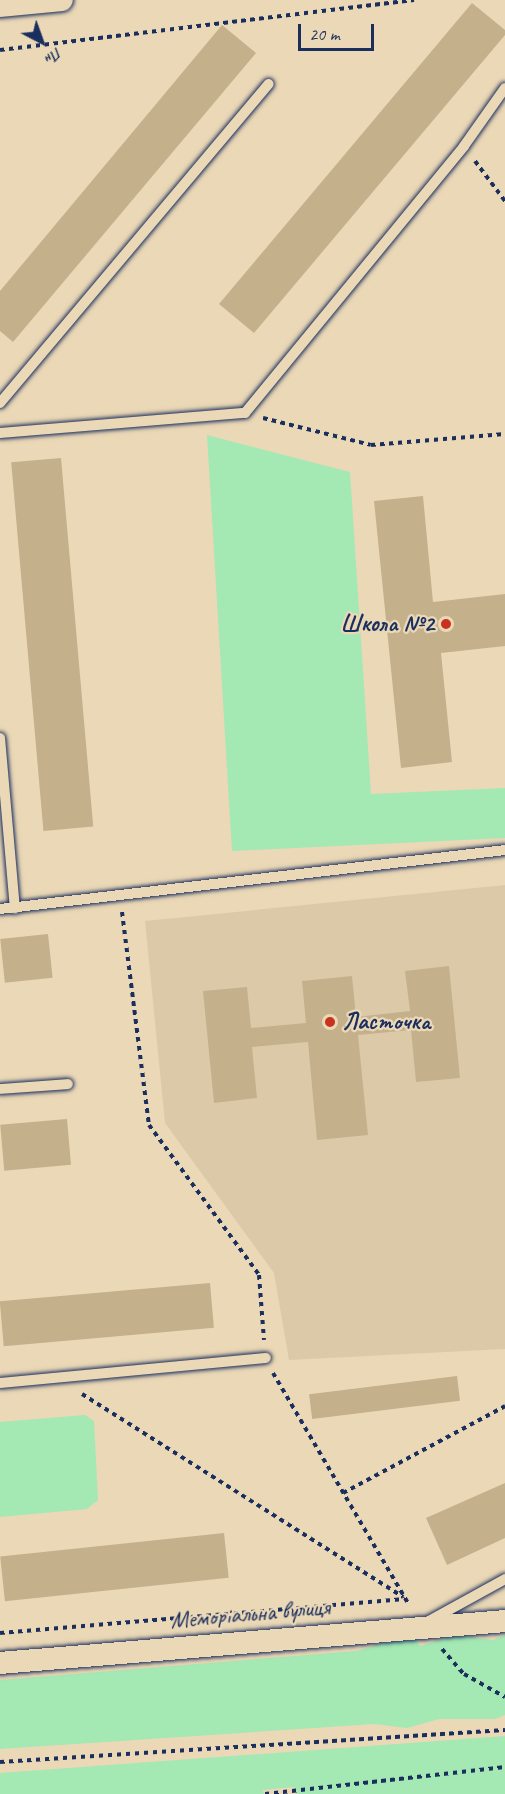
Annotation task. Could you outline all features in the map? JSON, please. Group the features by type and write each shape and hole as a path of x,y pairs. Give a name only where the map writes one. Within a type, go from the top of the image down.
{"street":[{"path":"0,6 62,0"},
{"name":"Меморіальна вулиця","path":"0,1663 421,1625 505,1621"}],"lane":[{"path":"0,403 270,84"},
{"path":"0,433 244,413 464,146 505,88"},
{"path":"0,738 15,908"},
{"path":"0,909 505,850"},
{"path":"0,1089 68,1084"},
{"path":"0,1383 266,1358"},
{"path":"421,1625 505,1579"}],"path":[{"path":"0,50 414,0"},
{"path":"464,146 505,201"},
{"path":"244,413 371,445 505,434"},
{"path":"120,896 149,1125 259,1275 266,1358 421,1625 464,1674 505,1697"},
{"path":"56,1378 406,1599"},
{"path":"343,1493 505,1406"},
{"path":"0,1633 406,1599"},
{"path":"0,1762 505,1730"},
{"path":"265,1794 505,1767"}],"shaded area":[{"name":"Ласточка","path":"505,885 505,1349 289,1360 274,1273 165,1123 145,921"}],"green space":[{"path":"207,435 350,472 371,794 505,788 505,838 232,851"},
{"path":"85,1415 94,1421 98,1500 87,1509 0,1517 0,1422"},
{"path":"413,1634 420,1646 455,1635 493,1640 505,1635 505,1715 495,1719 439,1719 407,1728 374,1724 0,1749 0,1680 357,1651"},
{"path":"505,1736 505,1794 297,1794 294,1787 263,1790 264,1794 0,1794 0,1773"}],"building":[{"path":"472,3 505,30 505,35 254,333 219,304"},
{"path":"222,25 256,53 13,342 0,331 0,291"},
{"path":"61,458 93,827 43,831 11,462"},
{"name":"Школа №2","path":"423,496 433,602 505,594 505,646 441,653 452,762 401,768 374,501"},
{"path":"48,934 53,978 5,983 0,939"},
{"path":"449,966 460,1078 416,1082 411,1030 358,1035 368,1135 317,1140 308,1042 252,1047 257,1098 214,1103 203,991 247,987 251,1028 306,1023 302,981 352,976 356,1017 410,1011 405,971"},
{"path":"67,1119 71,1165 4,1171 0,1125"},
{"path":"210,1283 214,1328 4,1346 0,1301"},
{"path":"457,1376 460,1401 312,1419 309,1394"},
{"path":"505,1483 505,1538 447,1565 426,1518"},
{"path":"224,1533 229,1578 5,1601 0,1557"}],"place":[{"name":"Школа №2","path":"446,624"},
{"name":"Ласточка","path":"330,1022"}]}
